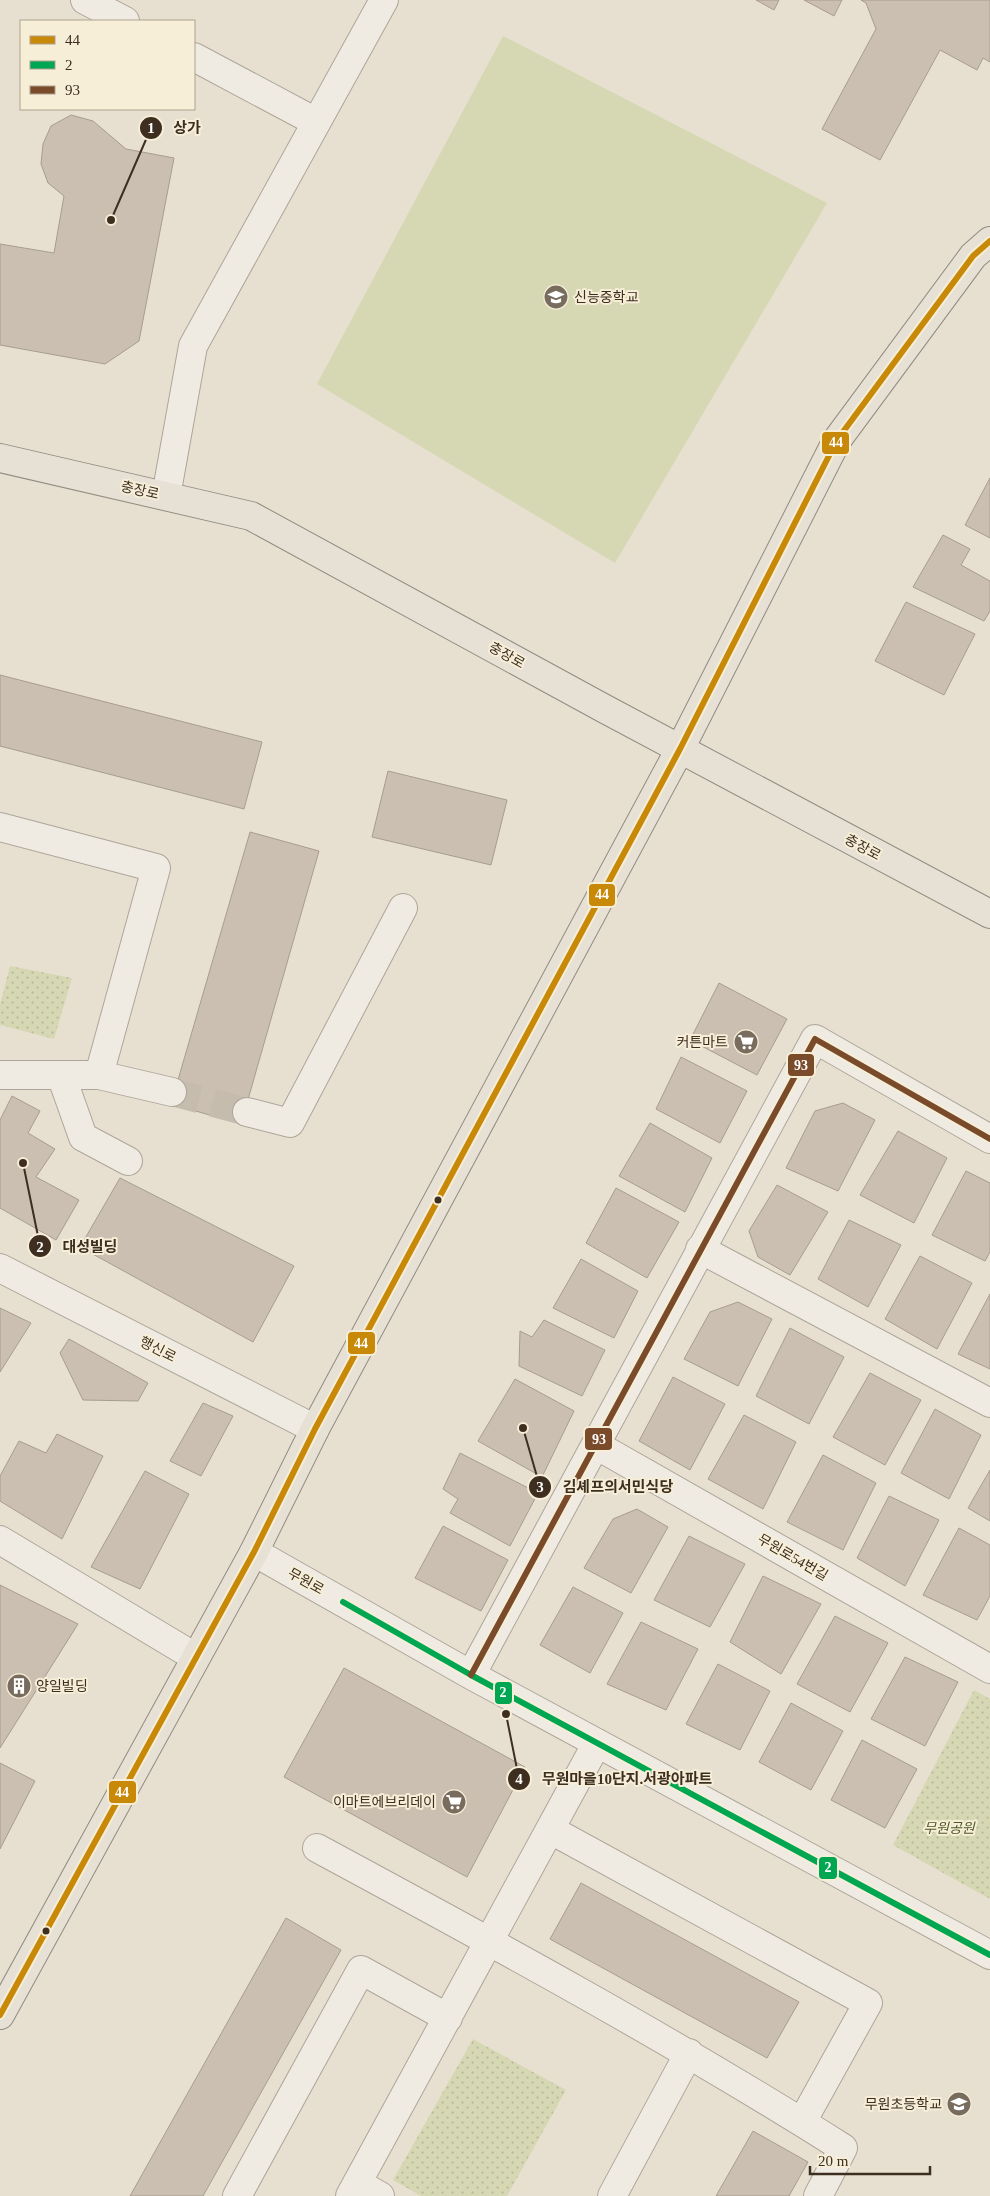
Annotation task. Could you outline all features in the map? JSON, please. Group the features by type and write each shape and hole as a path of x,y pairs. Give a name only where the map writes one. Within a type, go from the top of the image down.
{"main road":[{"path":"0,2015 254,1552 315,1429 680,749 837,440 973,256 990,241"},
{"name":"충장로","path":"0,458 251,516 680,749 990,914"}],"street":[{"path":"85,0 123,20"},
{"path":"166,496 193,346 384,0"},
{"path":"195,59 316,122"},
{"path":"0,827 156,868 99,1075"},
{"path":"247,1112 290,1123 403,908"},
{"path":"471,1675 814,1039 990,1139"},
{"path":"0,1074 99,1075 172,1092"},
{"path":"60,1075 82,1137 128,1161"},
{"path":"700,1249 990,1403"},
{"name":"행신로","path":"0,1268 315,1429"},
{"name":"무원로54번길","path":"596,1445 990,1669"},
{"path":"0,1540 195,1658"},
{"name":"무원로","path":"254,1552 597,1744 990,1955"},
{"path":"362,2192 448,2018 597,1744"},
{"path":"551,1830 868,2003 802,2122"},
{"path":"317,1848 490,1941 689,2053 843,2148 818,2196"},
{"path":"237,2196 361,1970 448,2018"},
{"path":"612,2196 689,2053"}],"green space":[{"path":"503,36 827,203 615,563 317,384"},
{"path":"10,966 72,978 54,1039 0,1025 0,1005"},
{"name":"무원공원","path":"974,1690 990,1699 990,1899 893,1845"},
{"path":"473,2039 566,2090 507,2196 421,2196 393,2180"}],"building":[{"path":"756,0 779,0 774,10"},
{"path":"804,0 842,0 834,16"},
{"path":"861,0 990,0 990,62 983,58 977,70 940,50 880,160 822,129 876,29 866,3"},
{"path":"71,115 93,121 126,149 174,158 139,341 105,364 0,345 0,244 54,253 64,196 48,183 41,164 43,144 51,126"},
{"path":"990,478 990,538 965,525"},
{"path":"943,535 970,549 961,565 990,581 990,611 984,621 913,587"},
{"path":"906,602 975,634 944,695 875,661"},
{"path":"0,675 262,742 244,809 0,746"},
{"path":"388,771 507,800 491,865 372,837"},
{"path":"250,832 319,851 241,1124 171,1104"},
{"path":"719,983 787,1019 757,1075 690,1040"},
{"path":"681,1057 747,1091 720,1143 656,1109"},
{"path":"12,1096 40,1111 28,1133 55,1149 36,1177 79,1200 56,1240 0,1208 0,1120"},
{"path":"843,1103 875,1120 838,1191 786,1168 815,1111"},
{"path":"650,1123 712,1158 685,1212 619,1176"},
{"path":"898,1131 947,1158 914,1223 860,1195"},
{"path":"966,1171 990,1183 990,1252 985,1261 932,1235"},
{"path":"120,1178 294,1266 253,1342 80,1247"},
{"path":"777,1185 828,1212 790,1275 758,1257 749,1231"},
{"path":"616,1188 679,1222 647,1278 586,1243"},
{"path":"849,1220 901,1245 868,1307 818,1279"},
{"path":"920,1256 972,1283 937,1349 885,1319"},
{"path":"581,1259 638,1291 614,1338 553,1308"},
{"path":"990,1294 990,1369 958,1354"},
{"path":"738,1302 772,1319 738,1386 684,1359 710,1312"},
{"path":"0,1308 31,1323 0,1372"},
{"path":"544,1320 605,1350 582,1396 519,1366 520,1331 532,1337"},
{"path":"790,1328 844,1357 809,1424 756,1396"},
{"path":"69,1339 148,1383 138,1401 83,1400 60,1353"},
{"path":"870,1373 921,1400 885,1465 833,1437"},
{"path":"673,1377 725,1404 690,1470 639,1441"},
{"path":"515,1379 574,1411 542,1477 478,1441"},
{"path":"203,1403 233,1416 201,1476 170,1461"},
{"path":"935,1409 981,1435 949,1499 901,1473"},
{"path":"744,1415 796,1442 763,1509 708,1479"},
{"path":"57,1434 103,1456 62,1539 0,1501 0,1476 19,1441 46,1453"},
{"path":"460,1453 538,1493 510,1546 450,1513 458,1499 443,1489"},
{"path":"823,1455 876,1483 843,1550 787,1522"},
{"path":"990,1470 990,1521 968,1508"},
{"path":"145,1471 189,1494 140,1589 91,1567"},
{"path":"889,1496 939,1520 905,1586 857,1558"},
{"path":"637,1509 668,1527 631,1593 584,1568 613,1519"},
{"path":"443,1526 508,1560 481,1611 415,1578"},
{"path":"959,1528 990,1545 990,1596 977,1620 923,1595"},
{"path":"689,1536 745,1564 710,1627 654,1600"},
{"path":"763,1576 821,1604 781,1674 730,1642"},
{"name":"양일빌딩","path":"0,1585 78,1624 0,1748"},
{"path":"573,1587 623,1613 590,1673 540,1645"},
{"path":"835,1616 888,1643 850,1712 797,1684"},
{"path":"641,1622 698,1649 666,1710 607,1684"},
{"path":"905,1657 958,1682 925,1746 871,1719"},
{"path":"718,1664 770,1691 740,1750 686,1724"},
{"path":"344,1668 525,1767 467,1877 284,1777"},
{"path":"791,1703 843,1731 811,1790 759,1762"},
{"path":"862,1740 917,1769 885,1828 831,1800"},
{"path":"0,1763 35,1781 0,1849"},
{"path":"581,1883 799,2002 767,2058 550,1939"},
{"path":"286,1918 341,1950 203,2196 130,2196"},
{"path":"753,2131 808,2162 789,2196 716,2196"}],"tunnel":[{"path":"172,1092 247,1112"}],"transit line":[{"name":"44","path":"0,2015 254,1552 315,1429 680,749 837,440 973,256 990,241"},
{"name":"93","path":"471,1675 815,1039 990,1139"},
{"name":"2","path":"343,1602 471,1675 990,1955"}],"place":[{"name":"상가","path":"111,220"},
{"name":"신능중학교","path":"556,297"},
{"name":"커튼마트","path":"746,1042"},
{"name":"대성빌딩","path":"23,1163"},
{"name":"김셰프의서민식당","path":"523,1428"},
{"name":"양일빌딩","path":"19,1686"},
{"name":"무원마을10단지.서광아파트","path":"506,1714"},
{"name":"이마트에브리데이","path":"454,1802"},
{"name":"무원초등학교","path":"959,2104"}]}
